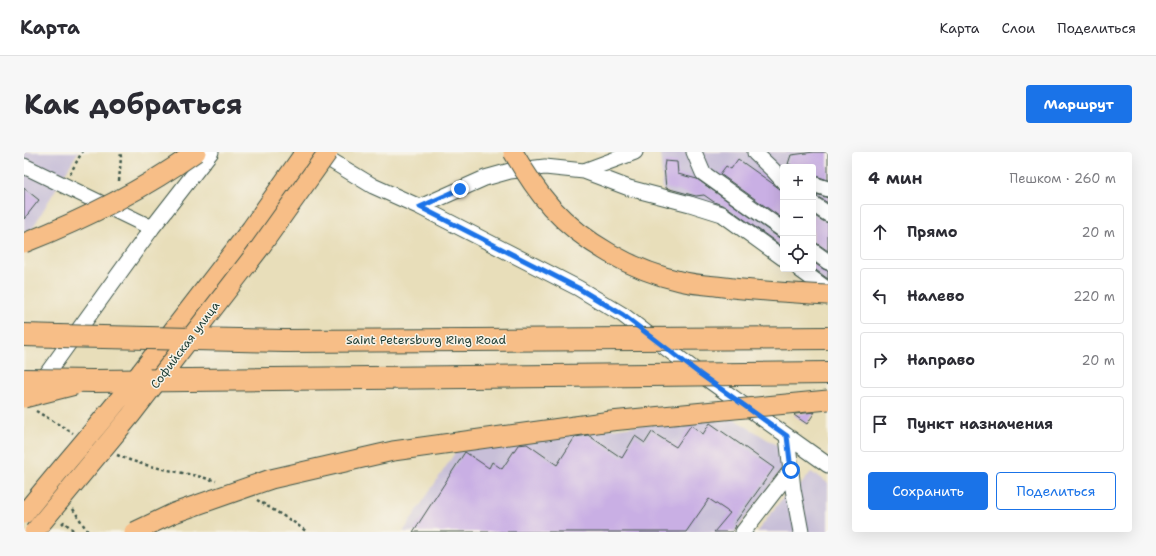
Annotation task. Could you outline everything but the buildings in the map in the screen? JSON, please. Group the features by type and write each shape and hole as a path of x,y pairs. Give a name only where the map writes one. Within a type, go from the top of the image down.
{"highway":[{"name":"Saint Petersburg Ring Road","path":"24,335 285,341 828,338"},
{"path":"24,380 93,381 828,373"}],"main road":[{"path":"24,243 68,226 127,196 196,152"},
{"name":"Софийская улица","path":"24,514 45,487 112,410 251,229 305,152"},
{"name":"Софийская улица","path":"34,532 131,415 259,249 328,152"},
{"path":"513,152 529,179 551,207 573,228 607,252 643,270 680,282 755,291 828,295"},
{"path":"26,404 93,381"},
{"path":"134,532 174,514 271,479 393,451 611,421 828,400"},
{"path":"24,504 45,487"}],"street":[{"path":"26,404 152,228 211,152"},
{"path":"317,152 373,186 420,207 578,288 623,315 700,374 828,465"},
{"path":"584,171 635,152"},
{"path":"694,152 703,172 780,228"},
{"path":"757,152 780,167"},
{"path":"757,152 780,178"},
{"path":"24,166 152,228"},
{"path":"420,207 485,178 510,171 545,167 584,171 628,188 722,214 780,256"},
{"path":"816,185 828,189"},
{"path":"816,206 828,214"},
{"path":"816,253 828,262"},
{"path":"803,272 828,290"},
{"path":"787,436 801,532"},
{"path":"743,532 791,470"}],"path":[{"path":"63,185 82,152"},
{"path":"26,404 74,433"},
{"path":"112,452 124,458 152,467 216,481"},
{"path":"251,497 295,523 307,532"},
{"path":"60,527 64,522 75,532"}],"shaded area":[{"path":"24,152 78,152 32,229 24,232"},
{"path":"660,152 828,152 828,287 808,272 816,272 816,164 780,164 780,252 663,190"},
{"path":"729,416 783,449 783,468 735,532 403,532 460,445"},
{"path":"811,472 828,483 828,532 757,532 787,492 799,487"}],"route":[{"path":"460,189 420,207 578,288 623,315 700,374 787,436 791,470"}]}
